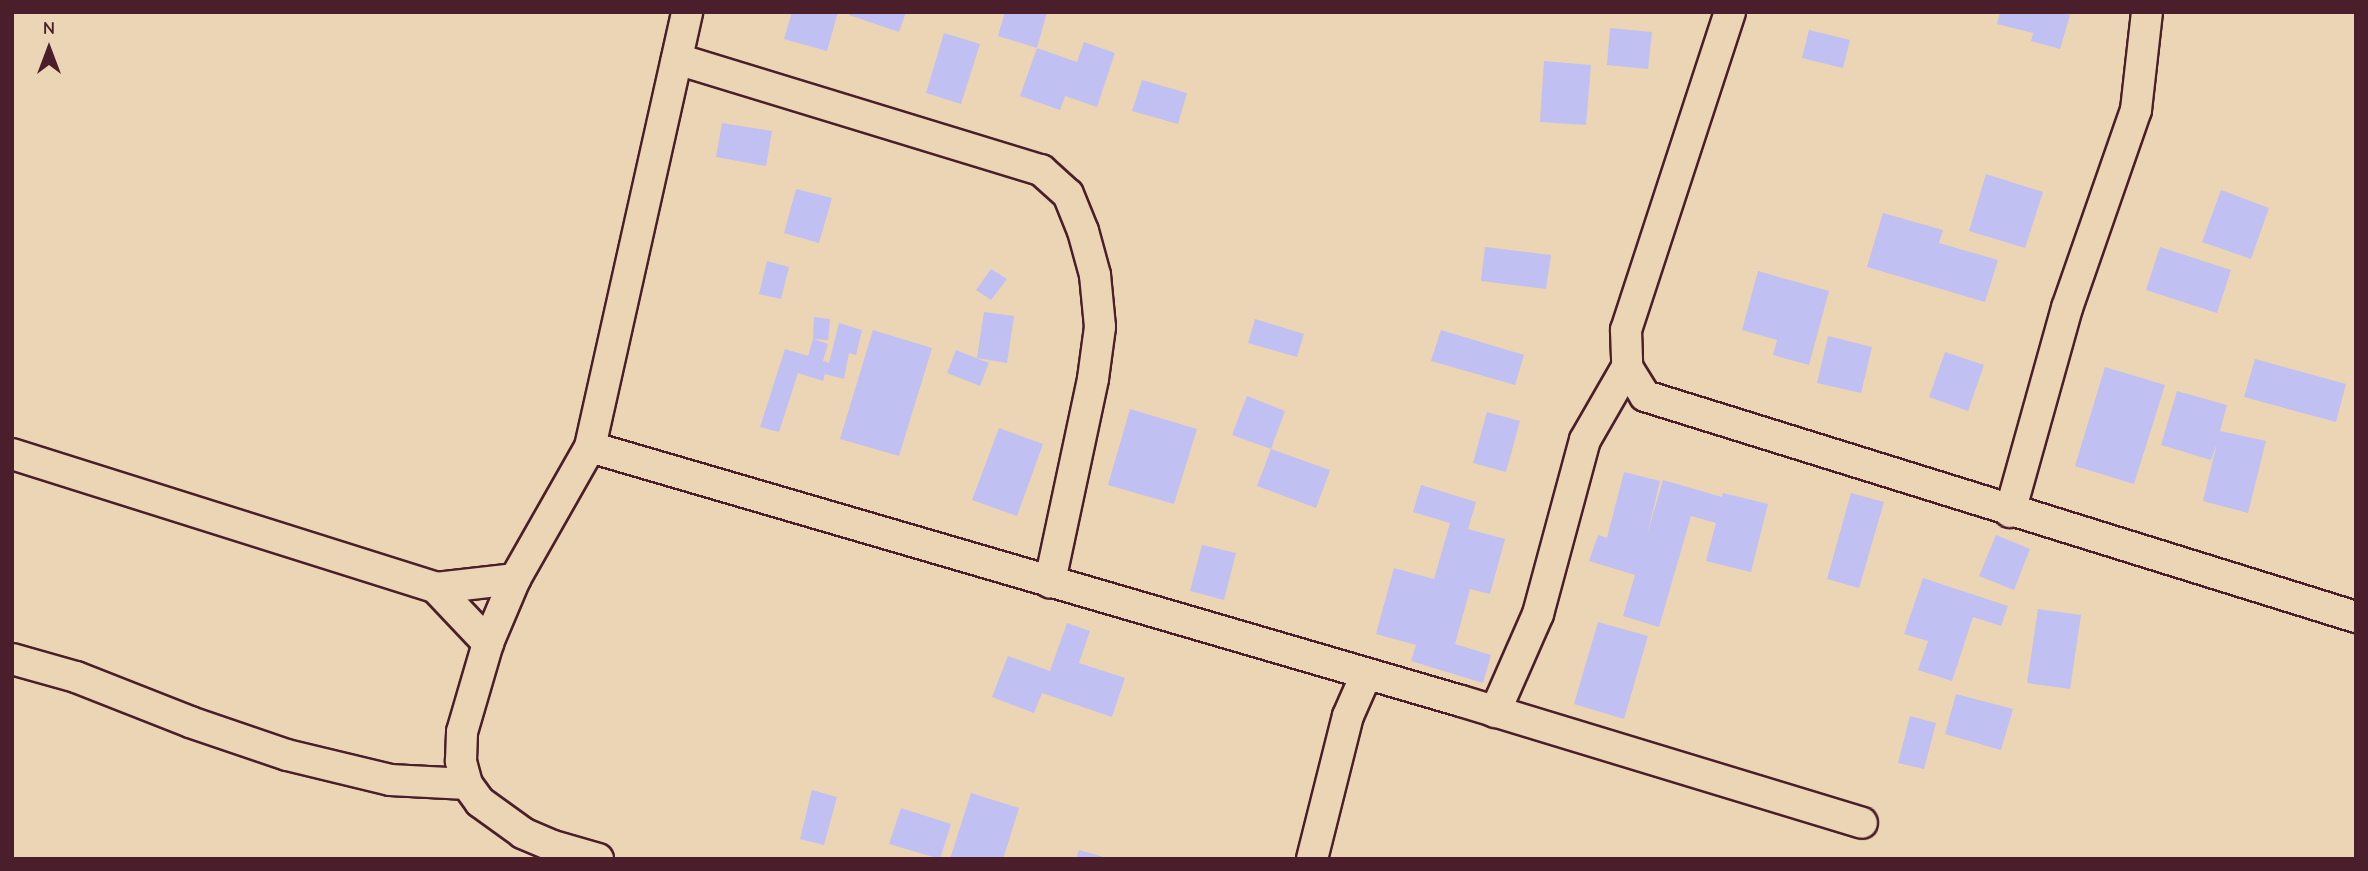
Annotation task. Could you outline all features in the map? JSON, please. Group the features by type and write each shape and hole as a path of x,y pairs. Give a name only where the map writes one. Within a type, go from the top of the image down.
{"street":[{"path":"598,859 553,846 523,833 480,802 467,784 461,761 462,732 488,643 515,579 590,446 687,12"},
{"path":"1731,12 1626,330 1627,367 1645,396 2010,512 2356,617"},
{"path":"2010,512 2067,309 2136,110 2147,12"},
{"path":"677,59 1041,170 1068,194 1083,232 1095,275 1100,327 1093,379 1050,582"},
{"path":"1494,712 1538,614 1585,440 1627,367"},
{"path":"590,446 1863,823"},
{"path":"12,454 436,588 515,579"},
{"path":"436,588 488,643"},
{"path":"12,659 76,677 190,722 287,755 390,780 467,784"},
{"path":"1312,859 1349,716 1366,675"}],"building":[{"path":"792,12 838,12 827,51 784,39"},
{"path":"850,12 906,12 899,32 849,15"},
{"path":"1005,12 1047,12 1037,48 998,36"},
{"path":"2000,12 2059,12 2070,15 2060,49 2031,41 2033,33 1997,24"},
{"path":"1610,28 1652,32 1648,69 1607,65"},
{"path":"1809,30 1850,40 1843,68 1802,58"},
{"path":"944,33 980,44 961,104 926,93"},
{"path":"1084,42 1115,53 1097,107 1065,96 1060,110 1020,96 1037,48 1077,62"},
{"path":"1544,61 1591,65 1586,125 1540,122"},
{"path":"1142,80 1187,93 1178,124 1132,111"},
{"path":"722,123 772,131 766,166 716,157"},
{"path":"1986,174 2043,192 2025,248 1969,231"},
{"path":"796,189 832,198 819,243 784,233"},
{"path":"2221,190 2269,208 2251,259 2202,242"},
{"path":"1883,213 1943,230 1939,243 1998,260 1985,302 1867,267"},
{"path":"1485,247 1551,255 1546,289 1481,281"},
{"path":"2160,247 2231,270 2217,313 2146,290"},
{"path":"767,261 789,267 781,299 759,294"},
{"path":"991,269 1007,279 991,300 976,290"},
{"path":"1758,271 1829,291 1809,365 1773,355 1777,340 1742,330"},
{"path":"984,312 1014,316 1007,363 977,358"},
{"path":"814,317 830,319 828,340 814,339 828,344 823,361 829,363 839,323 862,330 856,355 849,353 844,379 825,374 823,381 798,373 779,432 760,427 785,349 808,356 813,339"},
{"path":"1255,319 1304,334 1297,357 1248,343"},
{"path":"873,330 932,348 899,456 840,439"},
{"path":"1441,330 1524,355 1515,385 1431,361"},
{"path":"1828,336 1872,347 1861,393 1817,383"},
{"path":"956,350 989,363 980,386 947,373"},
{"path":"1945,352 1984,365 1968,411 1929,397"},
{"path":"2255,359 2346,384 2336,422 2244,397"},
{"path":"2105,367 2165,385 2134,484 2075,466"},
{"path":"2177,391 2227,405 2220,431 2266,441 2248,513 2203,501 2217,443 2211,460 2161,445"},
{"path":"1247,396 1285,411 1271,449 1232,435"},
{"path":"1130,409 1197,429 1174,504 1108,485"},
{"path":"1487,412 1520,421 1506,472 1473,463"},
{"path":"999,428 1043,444 1017,516 972,500"},
{"path":"1271,449 1330,470 1316,508 1257,486"},
{"path":"1624,472 1660,481 1647,535 1663,480 1722,497 1723,493 1768,504 1751,572 1706,561 1716,523 1691,516 1659,627 1623,616 1635,575 1589,561 1598,535 1607,538"},
{"path":"1421,485 1476,502 1468,529 1505,539 1490,594 1470,589 1455,644 1491,655 1483,683 1411,661 1416,645 1376,634 1394,568 1434,579 1450,523 1413,512"},
{"path":"1851,493 1884,502 1859,588 1827,579"},
{"path":"1996,535 2030,549 2014,590 1979,576"},
{"path":"1202,545 1236,553 1224,600 1190,591"},
{"path":"1923,578 2008,606 2001,626 1973,617 1952,681 1918,670 1928,641 1904,634"},
{"path":"2038,609 2081,615 2070,689 2027,683"},
{"path":"1598,622 1648,636 1624,719 1574,704"},
{"path":"1067,623 1090,631 1079,663 1125,678 1112,717 1042,693 1034,713 992,697 1008,656 1050,671"},
{"path":"1956,694 2013,709 2001,750 1945,734"},
{"path":"1910,716 1936,723 1924,769 1898,763"},
{"path":"812,790 837,797 824,845 800,839"},
{"path":"971,793 1019,808 1003,859 950,859"},
{"path":"901,808 951,824 940,859 889,844"},
{"path":"1079,850 1107,858 1107,859 1076,859"}]}
